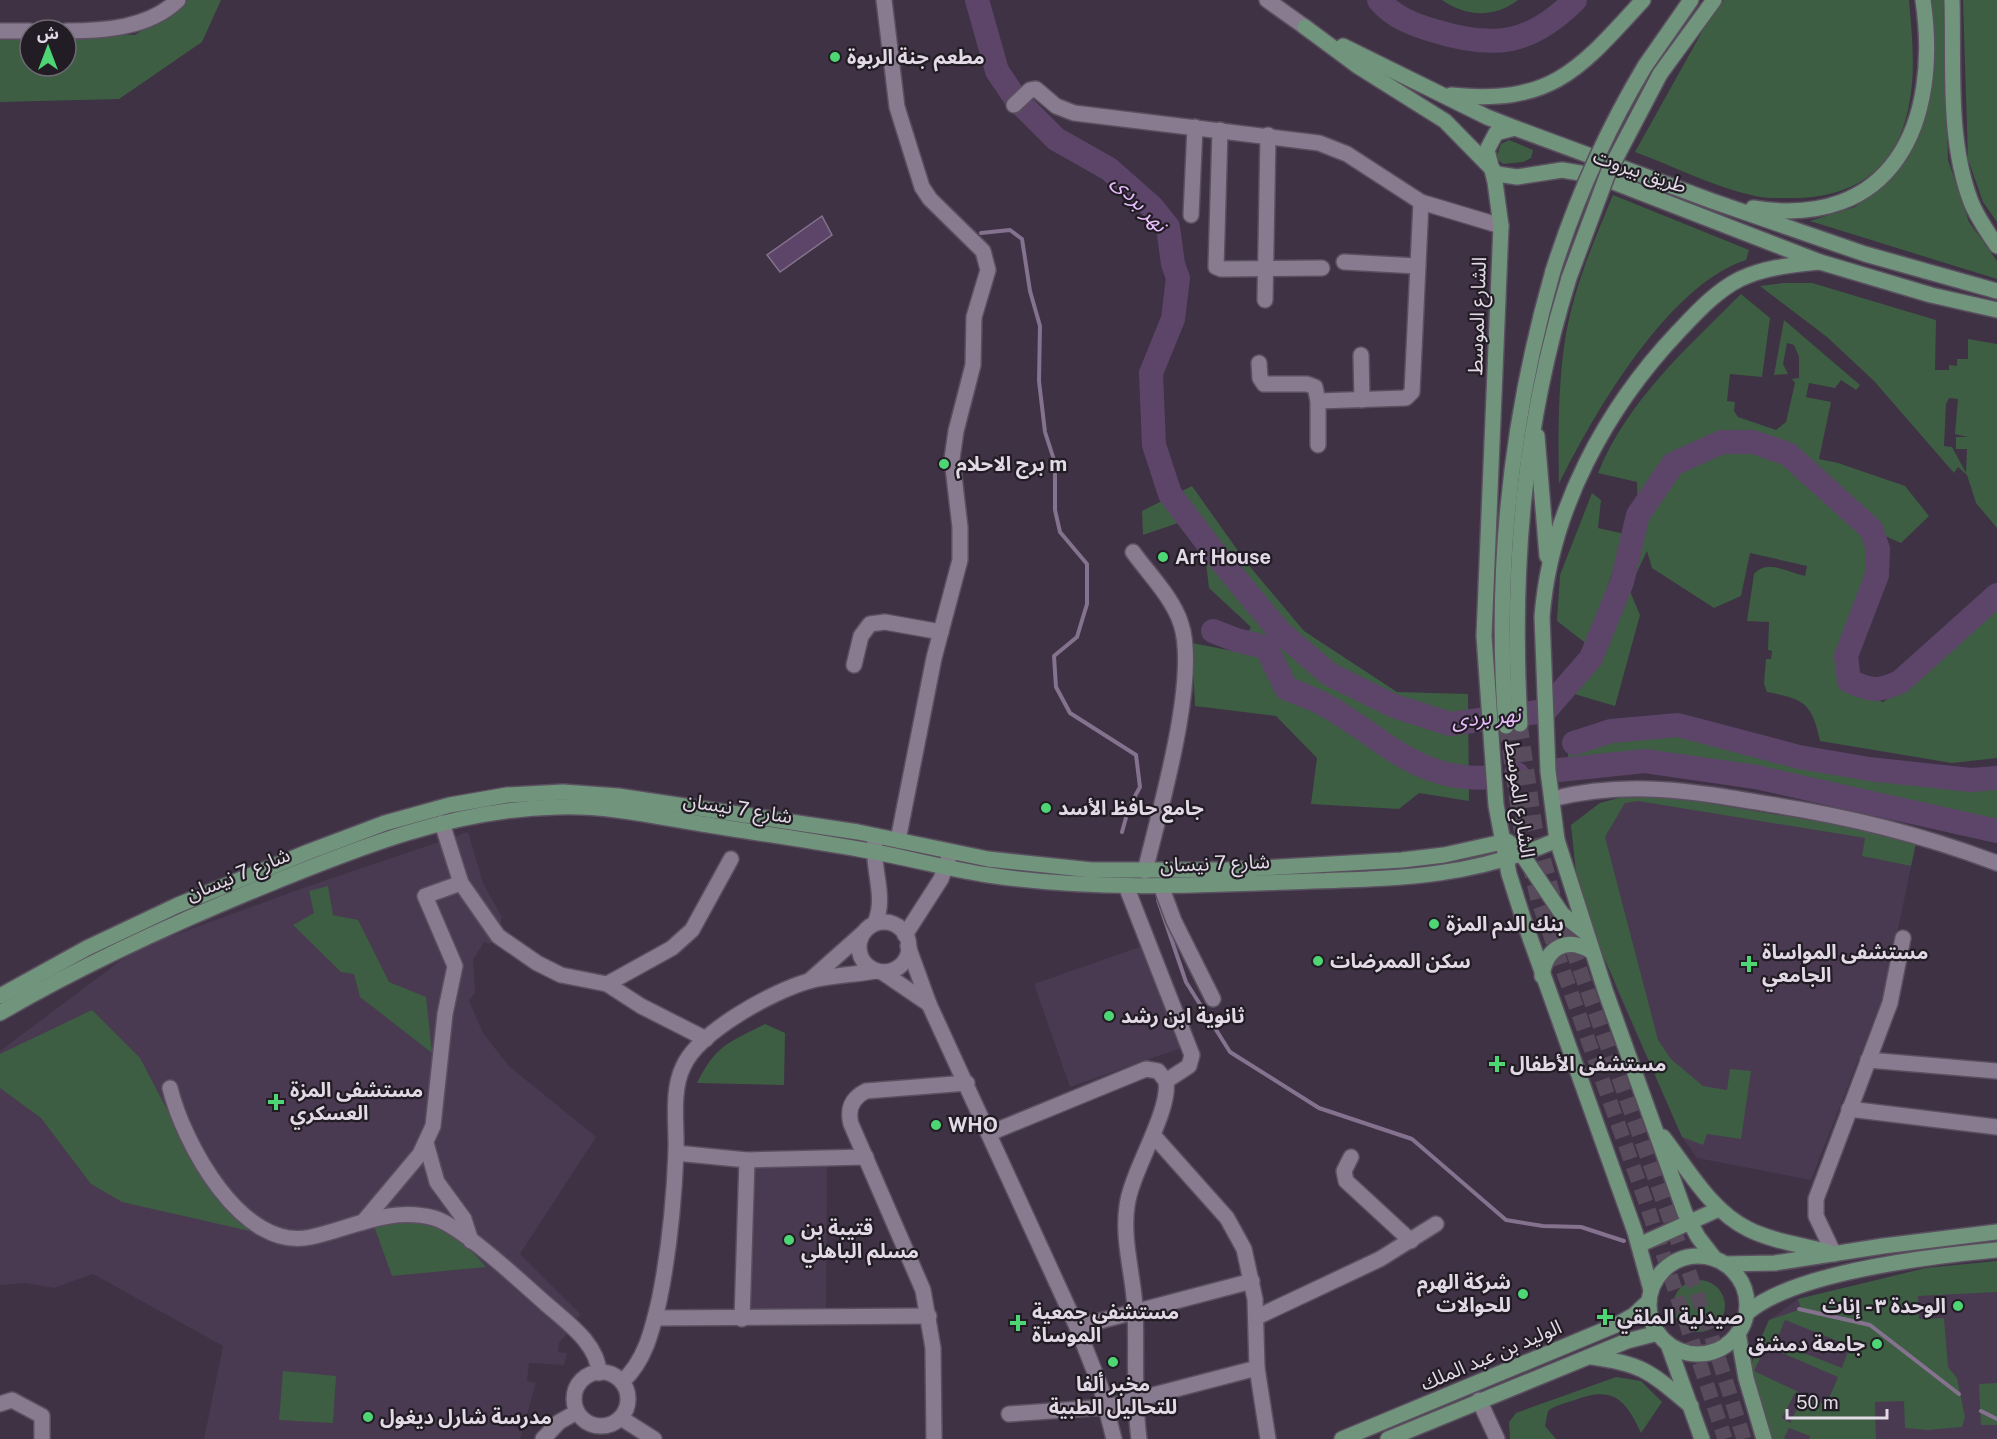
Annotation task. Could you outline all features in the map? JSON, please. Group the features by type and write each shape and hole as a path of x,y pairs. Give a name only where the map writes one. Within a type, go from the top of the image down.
{"main road":[{"path":"1438,93 1485,98 1512,96 1539,89 1561,78 1584,61 1643,0"},
{"name":"الشارع الموسط","path":"1650,1295 1639,1245 1542,976 1506,860 1489,724 1484,636 1498,506 1532,351 1553,271 1590,170 1645,66 1691,0"},
{"name":"الشارع الموسط","path":"1515,128 1496,133 1487,150 1501,226 1498,506 1500,619 1513,725 1516,572 1522,502 1547,354 1569,278 1608,173 1660,74 1714,0"},
{"path":"1712,201 1777,212 1806,212 1832,207 1856,196 1882,179 1895,164 1913,129 1923,93 1926,60 1923,0"},
{"path":"1952,0 1954,109 1959,158 1972,203 1997,246"},
{"name":"طريق بيروت","path":"1305,27 1438,93 1515,128 1712,201 1866,254 1997,291"},
{"name":"طريق بيروت","path":"1305,27 1359,67 1445,121 1491,169 1506,177 1562,170 1598,176 1820,262 1931,295 1997,310"},
{"name":"الشارع الموسط","path":"1720,1261 1690,1224 1591,951 1557,840 1551,799 1542,617 1548,568 1567,506 1613,414 1672,338 1715,295 1740,279 1773,267 1820,262"},
{"path":"1536,415 1548,568"},
{"name":"شارع 7 نيسان","path":"0,996 87,948 178,905 374,827 450,805 535,793 590,793 875,836 949,852 1029,865 1144,871 1226,870 1424,858 1463,852 1502,841"},
{"name":"شارع 7 نيسان","path":"0,1013 94,962 184,919 368,845 442,823 508,810 588,807 873,852 947,868 1031,880 1126,886 1432,875 1506,860 1557,840"},
{"path":"1502,841 1512,843 1522,854 1562,914 1585,932"},
{"path":"1542,976 1546,959 1559,946 1577,944 1591,951"},
{"path":"1653,1125 1719,1209 1738,1223 1760,1234 1834,1254"},
{"path":"1639,1245 1719,1209"},
{"path":"1702,1439 1663,1339 1651,1318 1650,1295 1656,1280 1672,1264 1693,1256 1720,1261 1775,1263 1930,1239 1997,1232"},
{"path":"1747,1313 1774,1294 1797,1286 1898,1263 1997,1250"},
{"path":"1663,1339 1689,1353 1700,1354 1722,1348 1738,1333 1747,1313 1747,1302 1740,1280 1720,1261"},
{"name":"الوليد بن عبد الملك","path":"1342,1439 1616,1325 1635,1316 1650,1295"},
{"path":"1738,1333 1743,1365 1764,1439"},
{"name":"الوليد بن عبد الملك","path":"1388,1439 1627,1341 1663,1339"},
{"path":"1592,1357 1627,1362 1648,1371 1691,1406"}],"street":[{"path":"78,30 132,26 170,8 178,0"},
{"path":"884,0 897,108 920,180 930,198 983,251 988,270 974,317 973,365 956,431 952,459 960,527 960,560 941,632 898,840"},
{"name":"طريق بيروت","path":"1267,0 1305,27"},
{"path":"0,31 18,31"},
{"path":"1014,105 1030,90 1036,89 1056,106 1074,113 1304,140 1332,147 1421,202 1501,226"},
{"path":"1191,215 1195,127"},
{"path":"1220,130 1216,267 1322,267"},
{"path":"1265,300 1268,135"},
{"path":"1318,401 1406,398 1412,392 1421,202"},
{"path":"1344,262 1417,266"},
{"path":"1361,355 1362,399"},
{"path":"1259,363 1260,378 1264,384 1312,385 1317,391 1318,445"},
{"path":"1133,552 1176,612 1184,638 1181,708 1144,871"},
{"path":"854,665 861,636 870,624 885,622 941,632"},
{"path":"1551,799 1593,790 1636,787 1708,794 1875,824 1929,838 1997,863"},
{"path":"442,823 461,883 498,936 537,963 561,975 607,984 640,1006 706,1039"},
{"path":"622,1382 643,1356 655,1318 666,1257 676,1153 679,1079 688,1056 706,1039 756,1006 809,981 875,923 881,903 873,852 875,836"},
{"path":"809,981 879,971 901,965 907,941 947,868 949,852"},
{"path":"607,984 672,948 692,930 731,859"},
{"path":"363,1221 426,1143 435,1116 445,1014 455,966 425,896 461,883"},
{"path":"1126,886 1192,1054 1188,1066 1166,1081"},
{"path":"1161,886 1174,921 1213,999"},
{"path":"875,923 892,924 907,941 929,1004 1077,1327 1107,1407 1114,1439"},
{"path":"863,933 859,940 860,955 869,967 879,971 929,1004"},
{"path":"1834,1254 1816,1216 1815,1205 1892,995 1903,938"},
{"path":"1868,1060 1997,1071"},
{"path":"990,1133 1146,1069 1158,1071 1166,1081 1166,1093 1153,1135 1131,1187 1125,1227 1135,1310 1134,1400 1141,1436"},
{"path":"934,1439 933,1348 929,1316 917,1271 850,1118 853,1102 861,1094 871,1089 967,1083"},
{"path":"170,1088 179,1117 206,1172 229,1201 264,1228 280,1236 300,1239 391,1215 420,1215 446,1222 510,1272 588,1345 597,1359 599,1373"},
{"path":"1849,1109 1997,1127"},
{"path":"1153,1135 1227,1218 1244,1249 1252,1281 1257,1317 1257,1368 1268,1439"},
{"path":"426,1143 437,1182 464,1219 471,1241"},
{"path":"676,1153 747,1160 866,1157"},
{"path":"1351,1157 1344,1171 1346,1180 1411,1241"},
{"path":"742,1318 747,1160"},
{"path":"1257,1317 1326,1286 1411,1241 1436,1224"},
{"path":"1077,1327 1252,1281"},
{"path":"655,1318 929,1316"},
{"path":"1009,1414 1107,1407 1257,1368"},
{"path":"599,1373 608,1373 622,1382 628,1397 621,1418 606,1426 598,1426 582,1419 577,1412 574,1397 579,1383 591,1374 599,1373"},
{"path":"0,1404 12,1400 42,1416 42,1439"},
{"path":"1479,1400 1497,1439"},
{"path":"543,1439 559,1422 577,1412"},
{"path":"621,1418 654,1439"}],"shaded area":[{"path":"822,216 832,235 780,272 767,255"},
{"name":"مستشفى المواساة الجامعي","path":"1641,792 1917,838 1885,992 1811,1180 1697,1158 1682,1137 1616,988 1571,825 1600,803"},
{"name":"مستشفى المزة العسكري","path":"468,832 483,883 502,917 498,936 490,944 484,942 473,960 475,992 469,1001 483,1033 509,1066 596,1137 520,1254 581,1315 565,1328 569,1331 559,1343 558,1352 567,1353 564,1365 529,1363 527,1381 536,1383 520,1439 204,1439 223,1346 93,1274 54,1288 26,1283 0,1285 0,1051 136,949 303,888"},
{"name":"ثانوية ابن رشد","path":"1148,944 1184,1047 1070,1087 1034,984"},
{"name":"قتيبة بن مسلم الباهلي","path":"752,1165 827,1166 826,1314 751,1313"},
{"name":"جامعة دمشق","path":"1997,1261 1997,1439 1773,1439 1751,1368 1754,1354 1769,1320 1798,1299 1926,1268"}],"green space":[{"path":"188,0 221,0 202,42 119,99 0,102 0,35 18,35 18,78 78,78 78,35 135,35"},
{"path":"1442,0 1518,0 1500,10 1480,13 1461,10"},
{"path":"1724,0 1909,0 1913,66 1909,105 1895,147 1870,176 1854,185 1815,197 1766,198 1736,191 1635,152 1703,30"},
{"path":"1930,0 1943,0 1948,160 1969,222 1997,261 1997,279 1810,221 1855,207 1889,178 1915,142 1926,94"},
{"path":"1963,0 1997,0 1997,222 1983,202 1968,159"},
{"path":"1509,140 1533,150 1531,158 1523,162 1503,164 1496,158 1501,144"},
{"path":"1613,195 1749,250 1746,260 1717,274 1689,295 1636,355 1592,423 1559,484 1560,398 1567,327 1584,269"},
{"path":"1812,283 1936,320 1935,370 1949,370 1949,365 1957,366 1957,359 1968,359 1968,339 1997,344 1997,528 1976,503 1967,475 1958,467 1954,473 1874,381 1827,337 1760,286","holes":["1949,398 1958,399 1955,434 1968,437 1956,437 1956,449 1967,449 1966,473 1952,447 1944,446 1946,404"]},
{"path":"1741,294 1770,318 1762,377 1730,374 1727,401 1735,402 1734,411 1738,417 1776,430 1786,422 1795,383 1792,379 1799,378 1799,357 1794,345 1787,343 1783,364 1788,374 1774,375 1784,320 1860,385 1856,390 1841,380 1835,388 1809,383 1806,397 1831,402 1819,459 1838,463 1905,486 1929,516 1901,543 1869,531 1874,565 1872,577 1847,637 1842,670 1846,683 1856,693 1883,702 1912,683 1997,605 1997,758 1952,763 1820,741 1814,718 1804,705 1790,697 1767,692 1764,684 1766,659 1771,659 1772,651 1768,650 1769,622 1747,621 1754,574 1765,567 1771,567 1805,576 1807,566 1750,553 1741,596 1714,608 1652,568 1647,551 1629,589 1640,615 1615,706 1571,693 1596,663 1642,533 1638,515 1637,482 1598,473 1625,422 1642,399 1679,356"},
{"path":"1192,486 1246,562 1304,631 1397,692 1468,694 1469,801 1419,793 1399,809 1311,804 1317,758 1276,716 1195,706 1192,643 1238,652 1251,627 1209,588 1205,554 1181,522 1143,535 1142,511"},
{"path":"1592,493 1601,500 1598,528 1625,534 1588,645 1557,621 1560,575"},
{"path":"1679,728 1792,758 1969,782 1997,780 1997,824 1760,771 1645,757 1568,761 1568,753 1611,732"},
{"path":"1641,792 1917,838 1911,866 1862,856 1865,838 1638,801 1625,803 1605,837 1658,1040 1671,1059 1703,1086 1727,1090 1730,1069 1751,1071 1741,1139 1707,1134 1703,1145 1682,1137 1579,900 1571,825 1600,803"},
{"path":"328,886 333,915 358,920 389,982 426,997 432,1053 360,997 354,974 341,972 293,925 314,913 309,891"},
{"path":"92,1010 140,1058 207,1186 254,1232 122,1202 91,1184 41,1118 0,1088 0,1054"},
{"path":"765,1024 785,1033 784,1085 697,1083 710,1060 724,1046"},
{"path":"395,1220 426,1224 447,1231 465,1245 486,1267 392,1276 374,1226"},
{"name":"جامعة دمشق","path":"1997,1261 1997,1292 1918,1296 1919,1319 1944,1318 1948,1367 1957,1378 1965,1417 1962,1427 1927,1430 1905,1428 1904,1401 1875,1402 1876,1439 1809,1439 1810,1436 1789,1428 1784,1438 1786,1439 1773,1439 1751,1368 1754,1354 1769,1320 1801,1309 1798,1299 1926,1268","holes":["1785,1320 1850,1346 1842,1368 1776,1342","1766,1346 1838,1377 1826,1405 1754,1371","1795,1393 1803,1397 1790,1423 1782,1418"]},
{"path":"1694,1280 1704,1280 1718,1287 1725,1306 1718,1325 1704,1332 1694,1332 1684,1328 1677,1321 1673,1311 1673,1301 1677,1291 1684,1284"},
{"path":"283,1371 336,1376 333,1423 279,1420"},
{"path":"1616,1377 1641,1381 1662,1402 1641,1433 1623,1403 1608,1395 1599,1394 1561,1404 1548,1411 1545,1426 1556,1439 1510,1439 1509,1422 1516,1413"},
{"path":"1997,1383 1997,1425 1981,1425 1979,1384"}],"waterway":[{"name":"نهر بردى","path":"977,0 997,71 1016,99 1056,139 1109,169 1152,207 1168,227 1173,264 1178,278 1173,319 1151,373 1154,445 1170,494 1217,556 1279,631 1329,674 1394,706 1450,724 1545,711 1591,658 1622,582 1638,515 1673,464 1722,442 1753,442 1788,454 1871,529 1878,549 1877,575 1846,656 1849,681 1874,689 1900,682 1997,595"},
{"path":"1379,0 1397,16 1419,26 1456,37 1493,41 1526,34 1558,15 1575,0"},
{"path":"981,233 1010,230 1022,239 1030,291 1040,326 1039,381 1045,432 1055,463 1055,510 1060,532 1087,564 1087,604 1077,637 1054,656 1056,687 1070,713 1136,755 1140,787 1129,807 1122,832"},
{"path":"1213,631 1236,640 1266,647 1286,688 1325,705 1402,755 1443,773 1465,777 1491,777"},
{"path":"1574,743 1611,731 1678,725 1799,757 1869,769 1971,780 1997,778"},
{"path":"1559,770 1645,761 1756,777 1997,831"},
{"path":"1158,900 1186,982 1230,1052 1319,1108 1412,1139 1506,1220 1543,1226 1581,1227 1624,1241"},
{"path":"1799,1309 1870,1325 1959,1394"},
{"path":"1981,1411 1997,1419"}],"tunnel":[{"path":"1520,724 1535,827 1553,895 1707,1322 1744,1439"},
{"path":"1506,726 1521,829 1538,900 1644,1197 1725,1439"}],"place":[{"name":"مطعم جنة الربوة","path":"835,57"},
{"name":"برج الاحلام m","path":"944,464"},
{"name":"Art House","path":"1163,557"},
{"name":"جامع حافظ الأسد","path":"1046,808"},
{"name":"بنك الدم المزة","path":"1434,924"},
{"name":"سكن الممرضات","path":"1318,961"},
{"name":"مستشفى المواساة الجامعي","path":"1749,964"},
{"name":"ثانوية ابن رشد","path":"1109,1016"},
{"name":"مستشفى الأطفال","path":"1497,1064"},
{"name":"مستشفى المزة العسكري","path":"276,1102"},
{"name":"WHO","path":"936,1125"},
{"name":"قتيبة بن مسلم الباهلي","path":"789,1240"},
{"name":"شركة الهرم للحوالات","path":"1523,1294"},
{"name":"الوحدة ٣ - إناث","path":"1958,1306"},
{"name":"صيدلية الملقي","path":"1605,1317"},
{"name":"مستشفى جمعية الموساة","path":"1018,1323"},
{"name":"جامعة دمشق","path":"1877,1344"},
{"name":"مخبر ألفا للتحاليل الطبية","path":"1113,1362"},
{"name":"مدرسة شارل ديغول","path":"368,1417"}]}
